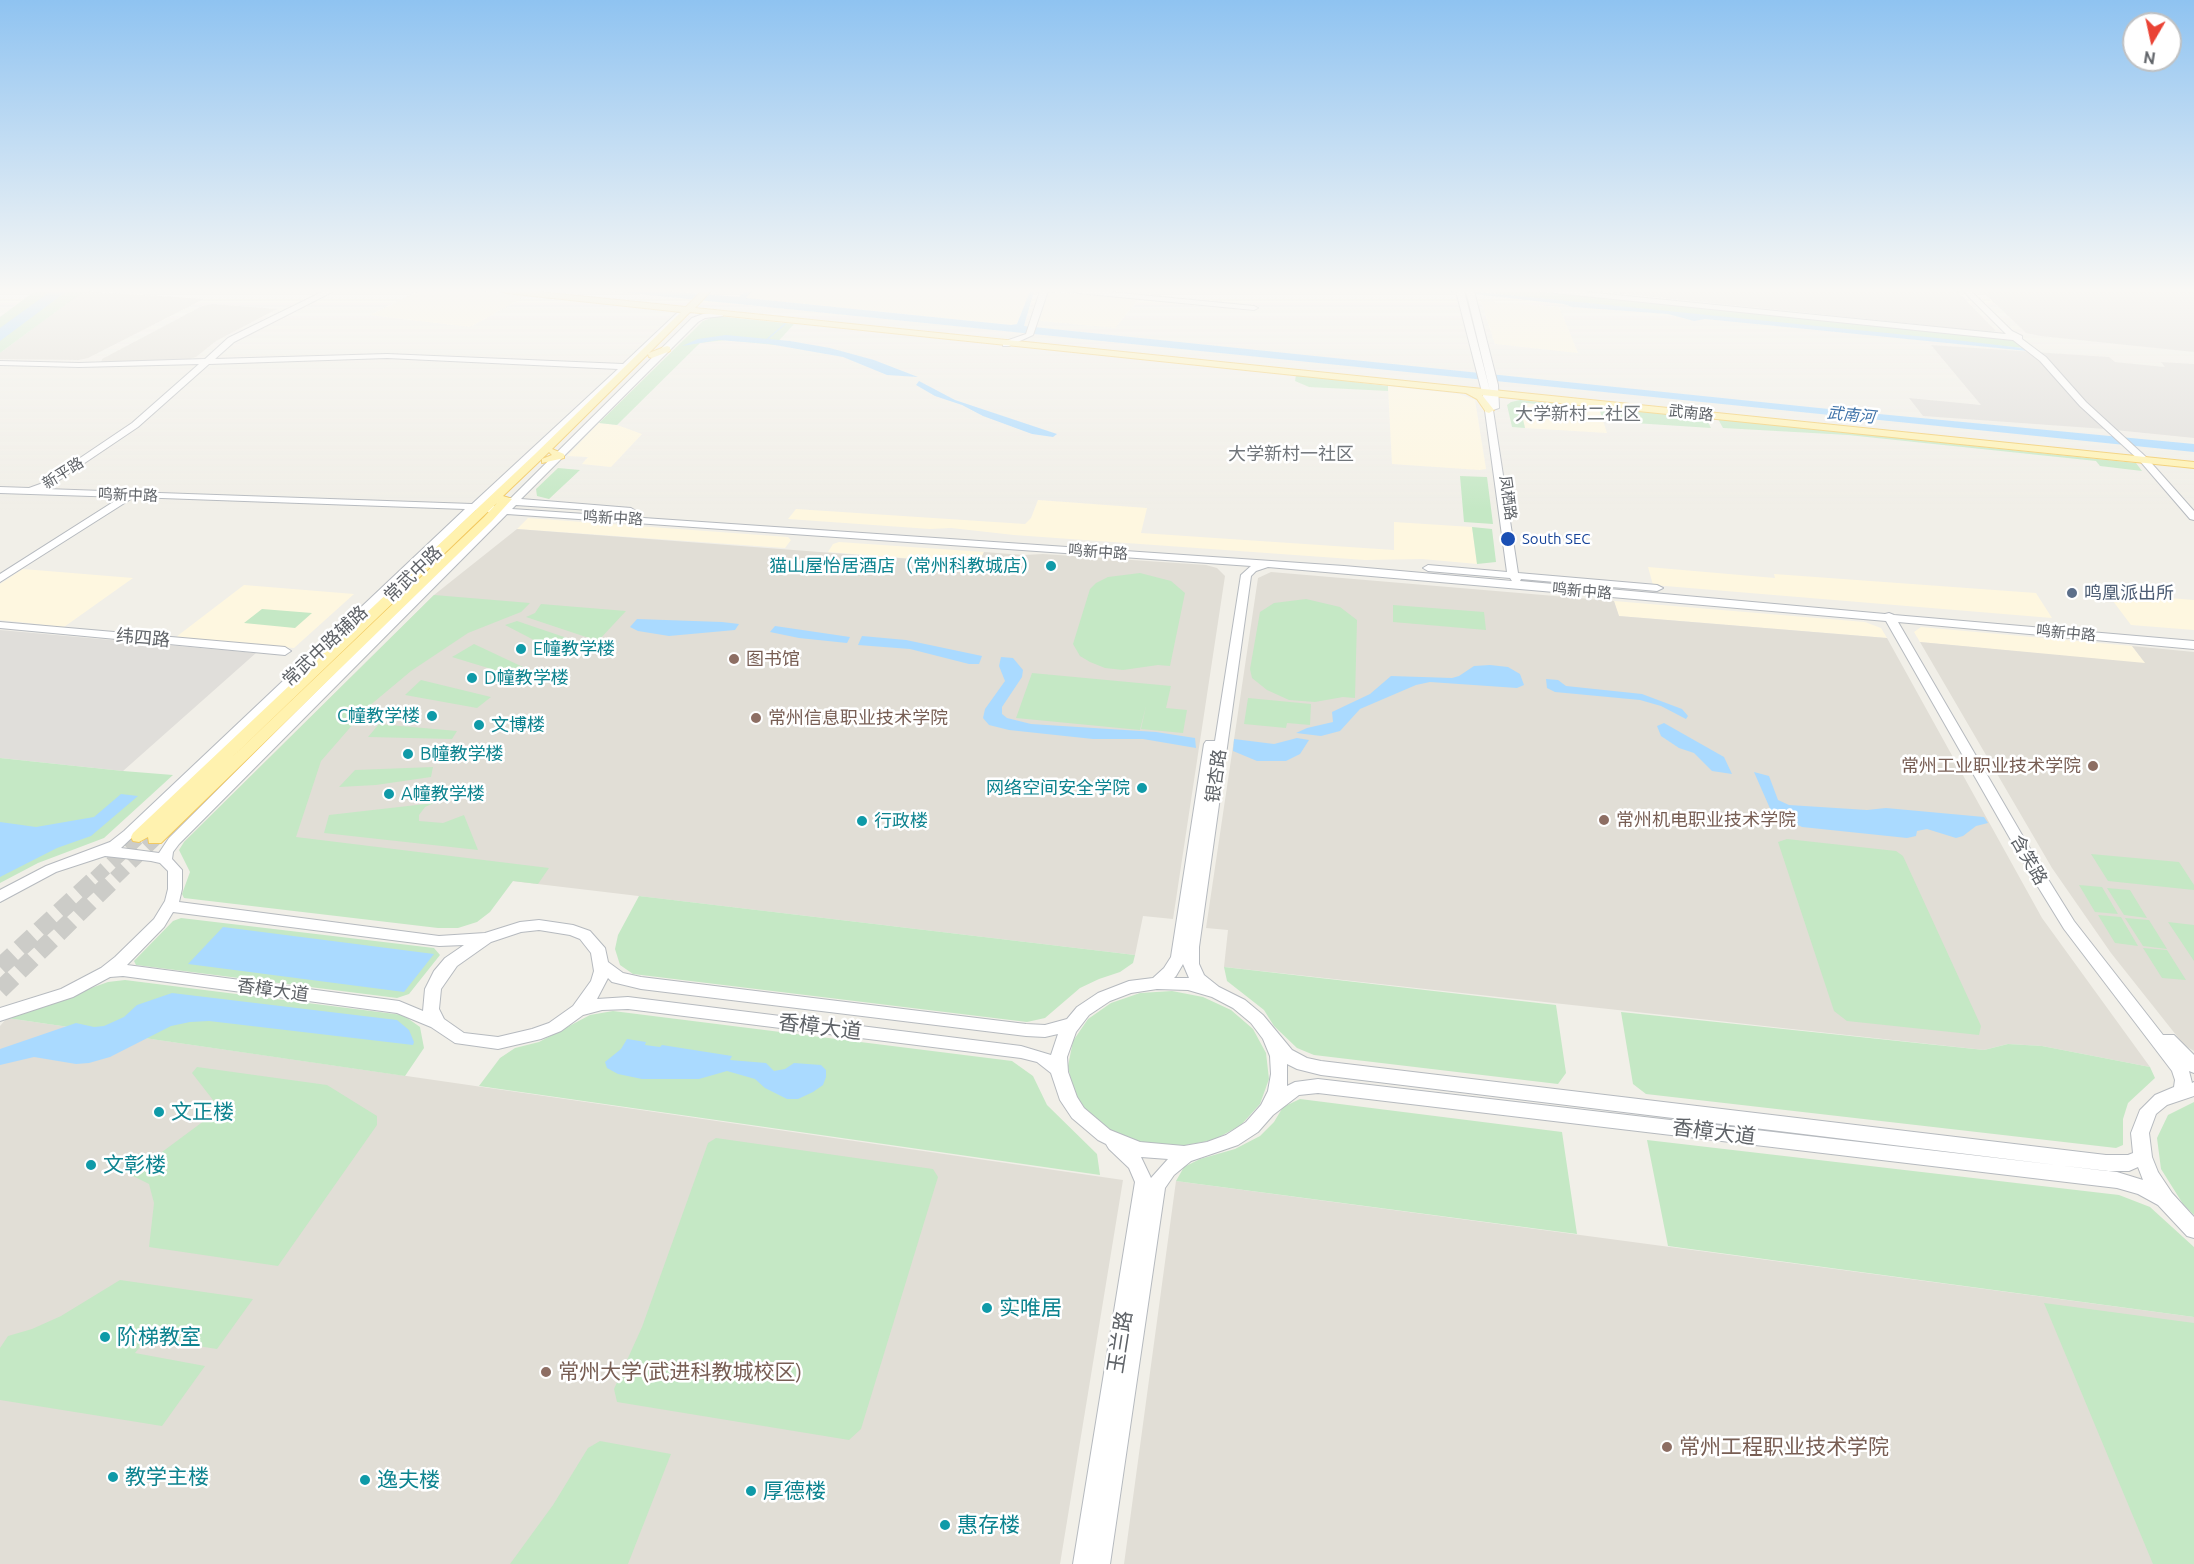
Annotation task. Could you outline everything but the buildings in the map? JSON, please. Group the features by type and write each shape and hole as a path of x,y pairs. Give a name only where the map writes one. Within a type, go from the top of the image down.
{"main road":[{"name":"常武中路","path":"155,839 495,504 629,364"},
{"path":"557,454 643,364"},
{"name":"武南路","path":"1227,364 1445,389 1489,389 1536,398 2137,454 2194,465"},
{"name":"武南路","path":"1249,364 2194,460"},
{"path":"1445,389 1480,397 1492,410 1498,402 1507,399 1536,398"},
{"name":"常武中路","path":"139,837 495,504 557,454"}],"street":[{"path":"39,364 110,364"},
{"name":"新平路","path":"38,487 135,425 200,364"},
{"path":"561,364 626,367"},
{"path":"581,429 651,364"},
{"path":"1478,364 1489,389"},
{"path":"1489,364 1491,371 1489,389"},
{"path":"2047,364 2083,404 2119,435 2194,517"},
{"name":"凤栖路","path":"1489,389 1517,578"},
{"name":"常武中路辅路","path":"0,897 29,879 115,845 129,834 495,504 557,454"},
{"name":"鸣新中路","path":"0,484 130,495 495,504 1270,564 1517,578 2194,645"},
{"name":"鸣新中路","path":"0,490 38,487 495,504 1517,578 2194,639"},
{"path":"0,579 130,495"},
{"name":"常武中路辅路","path":"165,860 166,851 174,841 495,504"},
{"name":"银杏路","path":"1157,983 1170,972 1179,958 1238,574 1234,568 1215,560"},
{"name":"银杏路","path":"1218,993 1197,979 1191,964 1191,947 1246,575 1252,569 1270,564"},
{"name":"含笑路","path":"1894,617 2035,858 2067,908 2109,968 2176,1049 2194,1066"},
{"name":"含笑路","path":"1894,617 2039,877 2069,925 2179,1068 2188,1090"},
{"name":"纬四路","path":"0,625 285,651"},
{"path":"4,1010 36,1004 67,993 107,972 159,923 175,889 175,870 165,860 129,853 105,851 92,853"},
{"path":"168,906 439,941 464,940 539,925 573,930 585,935 595,945 602,959 599,982 590,997 577,1011 555,1026 536,1035 498,1043 461,1039 449,1033 437,1023 431,1009 433,989 440,975 451,962 473,945 501,933"},
{"name":"香樟大道","path":"602,965 618,978 641,983 1026,1030 1045,1031 1073,1024"},
{"name":"香樟大道","path":"107,972 123,970 399,1007 437,1023"},
{"path":"1157,983 1188,984 1218,993 1239,1004 1257,1019 1270,1036 1278,1056 1280,1074 1277,1092 1267,1110 1252,1127 1232,1140 1208,1149 1184,1153 1139,1149 1104,1135 1090,1125 1069,1100 1059,1070 1062,1043 1083,1011 1104,997 1129,987 1157,983"},
{"name":"香樟大道","path":"577,1011 602,1004 628,1003 1021,1052 1042,1057 1059,1070"},
{"name":"香樟大道","path":"1270,1036 1286,1055 1303,1064 1321,1068 1612,1101 2106,1163 2129,1163 2143,1157"},
{"name":"香樟大道","path":"1267,1110 1295,1089 1318,1086 2117,1180 2143,1188 2165,1199"},
{"path":"2188,1090 2161,1100 2149,1110 2140,1133 2143,1157 2150,1175 2165,1199 2194,1230"},
{"name":"玉兰路","path":"1085,1564 1144,1182 1136,1163 1104,1135"},
{"name":"玉兰路","path":"1098,1564 1156,1186 1168,1170 1185,1156 1208,1149"}],"shaded area":[{"path":"1947,364 2135,364 2165,367 2163,364 2194,364 2194,438 1923,416 1909,398 1981,405"},
{"path":"1388,386 1459,394 1475,400 1486,469 1392,464"},
{"path":"1527,403 1600,411 1607,433 1525,428 1519,406"},
{"path":"599,423 617,425 642,434 611,467 582,464 588,457 567,456"},
{"path":"1038,500 1147,508 1141,533 1394,550 1394,522 1472,527 1477,564 1422,559 1365,560 1014,535 951,528 930,529 788,519 796,509 1025,524 1031,518"},
{"path":"528,518 788,537 791,540 785,548 517,529"},
{"name":"常州信息职业技术学院","path":"517,529 978,564 984,552 1206,565 1217,568 1225,576 1173,919 1143,916 1135,955 184,842 434,595"},
{"path":"839,542 984,552 979,564 828,552 833,544"},
{"path":"1648,567 1775,578 1774,574 2036,593 2052,618 1653,585"},
{"path":"23,569 133,578 64,627 0,620 0,584"},
{"name":"常州机电职业技术学院","path":"1271,572 1614,601 1619,616 1887,638 2042,918 2150,1067 2042,1046 2008,1044 1984,1050 1224,967 1228,930 1206,928 1258,578"},
{"path":"244,585 354,594 294,648 176,637"},
{"path":"2107,593 2194,600 2194,630 2131,625"},
{"path":"1614,601 1865,622 1881,628 1887,638 1619,616"},
{"path":"1921,627 2132,646 2146,664 1920,642 1914,632"},
{"path":"0,630 256,653 123,771 0,758"},
{"name":"常州工业职业技术学院","path":"1920,642 2145,663 2132,646 2194,652 2194,1051 2184,1045 2111,953 2052,868"},
{"name":"常州大学(武进科教城校区)","path":"7,1018 1123,1180 1060,1564 0,1564 0,1026"},
{"name":"常州工程职业技术学院","path":"1176,1181 2194,1317 2194,1564 1124,1564"}],"green space":[{"path":"659,364 679,364 617,425 599,423"},
{"path":"1296,375 1388,386 1388,391 1309,387 1295,381"},
{"path":"1520,400 1706,418 1711,428 1603,421 1600,411 1527,403 1520,406 1525,428 1512,427 1507,405"},
{"path":"1718,419 2136,463 2142,471 2100,466 2096,461 1848,435 1723,428"},
{"path":"558,468 580,470 549,499 537,496 536,489"},
{"path":"1460,476 1487,477 1493,524 1464,522"},
{"path":"1472,527 1492,529 1496,562 1477,564"},
{"path":"1140,573 1171,581 1185,593 1170,666 1158,665 1123,670 1105,668 1080,656 1073,644 1090,589 1108,577"},
{"path":"434,595 530,603 521,612 468,633 411,671 368,707 321,761 296,837 549,868 538,884 513,881 490,912 477,922 458,928 438,928 184,898 182,894 190,872 179,850 184,842"},
{"path":"1306,599 1340,607 1357,620 1355,698 1343,697 1315,702 1289,700 1267,690 1252,678 1250,669 1260,612 1274,603"},
{"path":"541,604 626,611 598,641 526,617 535,613"},
{"path":"1393,605 1484,612 1486,630 1393,622"},
{"path":"262,609 312,613 295,628 244,623"},
{"path":"517,621 573,640 555,651 505,625"},
{"path":"474,644 523,667 511,675 452,657"},
{"path":"1032,673 1171,686 1166,708 1187,710 1183,733 1141,729 1146,706 1140,730 1016,718"},
{"path":"421,680 491,697 477,708 405,695"},
{"path":"1248,698 1311,704 1310,725 1287,723 1286,728 1244,724"},
{"path":"379,724 457,731 452,739 368,737"},
{"path":"0,758 173,775 104,838 38,863 0,883"},
{"path":"433,767 431,777 376,785 339,787 355,770"},
{"path":"434,803 425,807 419,815 419,821 443,823 464,815 478,850 324,833 329,815"},
{"path":"1787,839 1896,851 1903,856 1981,1026 1979,1035 1847,1021 1834,1011 1778,842"},
{"path":"2091,854 2179,862 2194,885 2194,890 2108,881"},
{"path":"2079,885 2102,887 2118,914 2095,912"},
{"path":"2107,888 2130,890 2147,918 2124,915"},
{"path":"639,896 1135,955 1133,963 1120,972 1080,988 1045,1018 1027,1022 633,974 620,965 615,949 618,935"},
{"path":"2098,915 2121,917 2138,946 2115,943"},
{"path":"181,918 434,948 440,955 409,994 397,998 136,965 134,961 173,921"},
{"path":"2125,918 2149,920 2167,949 2143,946"},
{"path":"2168,922 2194,925 2194,961"},
{"path":"2143,948 2167,950 2186,980 2162,978"},
{"path":"1224,967 1556,1005 1566,1073 1558,1084 1314,1055 1297,1048 1274,1026 1264,1010 1227,981"},
{"path":"125,980 403,1015 420,1027 424,1048 405,1076 7,1018 108,982"},
{"path":"1172,991 1203,997 1231,1010 1253,1029 1266,1053 1269,1079 1260,1104 1241,1125 1214,1140 1181,1146 1146,1144 1114,1133 1089,1114 1073,1091 1068,1066 1073,1041 1088,1019 1111,1003 1140,993"},
{"path":"613,1011 1012,1061 1033,1076 1047,1105 1097,1154 1100,1175 479,1086 500,1058 515,1048 539,1042 590,1015"},
{"path":"1621,1012 1984,1050 2008,1044 2042,1046 2150,1067 2155,1078 2128,1103 2123,1119 2123,1145 2116,1148 1646,1094 1633,1084"},
{"path":"197,1067 327,1085 377,1116 377,1125 278,1266 149,1247 154,1203 149,1184 131,1175 220,1109 192,1073"},
{"path":"1300,1099 1562,1132 1577,1234 1176,1181 1184,1167 1200,1159 1235,1149 1260,1136 1274,1122 1283,1107"},
{"path":"2194,1102 2194,1215 2183,1204 2161,1169 2157,1138 2168,1115"},
{"path":"716,1138 933,1169 938,1177 861,1429 849,1440 617,1402 614,1389 642,1327 708,1143"},
{"path":"1647,1140 2119,1195 2150,1207 2194,1247 2194,1317 1668,1246"},
{"path":"120,1280 253,1299 217,1349 147,1338 135,1353 205,1366 162,1426 0,1400 0,1348 8,1336 32,1329 61,1316"},
{"path":"2044,1303 2194,1323 2194,1564 2153,1564"},
{"path":"600,1441 671,1454 628,1564 510,1564 553,1505 588,1448"}],"water":[{"path":"860,364 884,364 918,377 887,375"},
{"name":"武南河","path":"1328,364 1392,364 2194,444 2194,452"},
{"path":"919,381 955,400 1057,434 1053,437 1032,434 983,416 962,405 935,396 916,385"},
{"path":"637,619 739,624 735,630 669,636 638,631 630,627"},
{"path":"775,626 850,637 847,643 799,638 770,632"},
{"path":"862,636 906,640 982,656 979,664 969,664 910,649 858,645"},
{"path":"1001,657 1013,658 1023,670 1022,677 1002,707 1002,714 1007,718 1031,724 1156,732 1195,738 1196,748 1143,739 1093,739 1009,730 989,725 983,718 985,709 1005,681 999,666"},
{"path":"1474,666 1508,667 1520,674 1524,685 1517,688 1430,682 1416,685 1360,709 1340,731 1321,736 1296,733 1333,722 1332,712 1370,694 1391,676 1452,678"},
{"path":"1546,679 1558,680 1566,686 1642,694 1682,709 1688,716 1686,719 1661,706 1640,700 1555,692 1547,688"},
{"path":"1664,723 1724,757 1732,774 1712,771 1694,753 1679,748 1661,736 1657,726"},
{"path":"1297,738 1309,740 1300,754 1286,761 1257,761 1233,751 1234,739 1274,744"},
{"path":"1754,772 1769,776 1778,800 1789,805 1867,810 1886,808 1984,817 1988,823 1976,826 1963,836 1956,838 1927,829 1917,831 1916,836 1907,838 1802,827 1772,813"},
{"path":"121,794 138,796 91,836 57,848 0,877 0,822 36,827 94,817"},
{"path":"223,927 434,954 404,992 188,964"},
{"path":"172,993 397,1020 409,1030 414,1042 413,1045 209,1021 190,1022 171,1026 110,1057 89,1063 76,1064 34,1057 0,1065 0,1049 76,1023 94,1027 104,1026 124,1017 137,1005"},
{"path":"627,1039 646,1042 645,1045 660,1047 662,1045 732,1056 730,1060 766,1063 774,1071 785,1069 794,1063 821,1065 826,1070 826,1077 823,1085 798,1099 787,1099 765,1088 755,1079 727,1071 699,1079 642,1079 618,1074 607,1068 605,1062 621,1049"}],"tunnel":[{"path":"95,878 139,837"},
{"path":"115,878 155,839"},
{"path":"0,967 97,877"},
{"path":"0,990 116,877"}],"place":[{"name":"South SEC","path":"1508,539"},
{"name":"猫山屋怡居酒店（常州科教城店）","path":"1051,566"},
{"name":"鸣凰派出所","path":"2072,593"},
{"name":"E幢教学楼","path":"521,649"},
{"name":"图书馆","path":"734,659"},
{"name":"D幢教学楼","path":"472,678"},
{"name":"C幢教学楼","path":"432,716"},
{"name":"常州信息职业技术学院","path":"756,718"},
{"name":"文博楼","path":"479,725"},
{"name":"B幢教学楼","path":"408,754"},
{"name":"常州工业职业技术学院","path":"2093,766"},
{"name":"网络空间安全学院","path":"1142,788"},
{"name":"A幢教学楼","path":"389,794"},
{"name":"常州机电职业技术学院","path":"1604,820"},
{"name":"行政楼","path":"862,821"},
{"name":"文正楼","path":"159,1112"},
{"name":"文彰楼","path":"91,1165"},
{"name":"实唯居","path":"987,1308"},
{"name":"阶梯教室","path":"105,1337"},
{"name":"常州大学(武进科教城校区)","path":"546,1372"},
{"name":"常州工程职业技术学院","path":"1667,1447"},
{"name":"教学主楼","path":"113,1477"},
{"name":"逸夫楼","path":"365,1480"},
{"name":"厚德楼","path":"751,1491"},
{"name":"惠存楼","path":"945,1525"}],"district":[{"name":"大学新村二社区","path":"1578,414"},
{"name":"大学新村一社区","path":"1291,454"}]}
